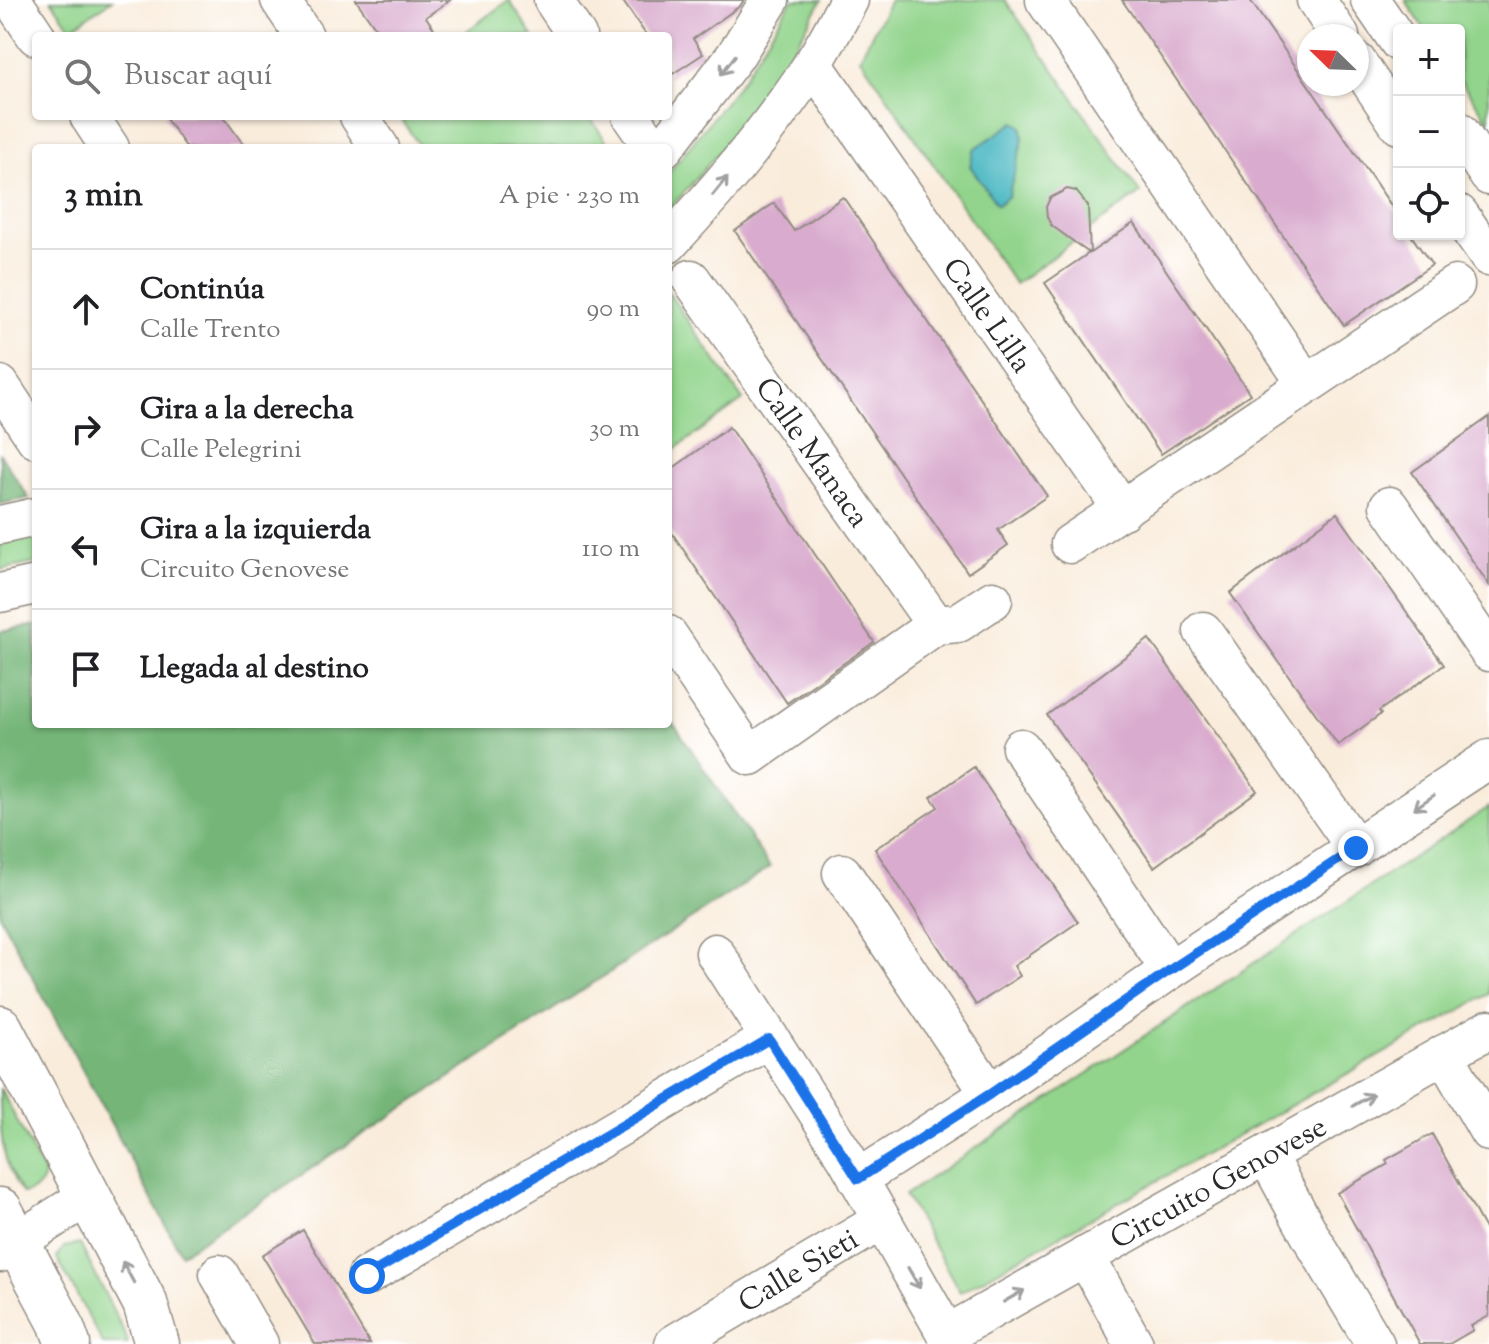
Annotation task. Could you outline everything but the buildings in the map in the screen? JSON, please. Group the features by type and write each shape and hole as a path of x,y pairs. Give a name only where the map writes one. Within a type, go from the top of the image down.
{"main road":[{"path":"0,1028 145,1303 157,1344"},
{"path":"6,1236 60,1322 68,1344"}],"street":[{"path":"12,0 33,32"},
{"path":"280,0 301,32"},
{"path":"553,0 574,32"},
{"path":"667,144 735,56 770,0"},
{"path":"672,240 705,205 757,140 813,64 849,0"},
{"path":"1045,0 1306,383"},
{"path":"1316,0 1332,24"},
{"path":"1370,0 1393,33"},
{"name":"Calle Lilla","path":"813,64 1123,510"},
{"path":"1369,80 1393,116"},
{"path":"92,120 107,144"},
{"path":"362,120 377,144"},
{"path":"634,120 650,144"},
{"path":"1465,140 1489,176"},
{"path":"1465,223 1488,257"},
{"name":"Calle Manaca","path":"691,279 936,625"},
{"path":"1070,544 1455,285"},
{"path":"0,385 32,433"},
{"path":"1389,506 1489,652"},
{"path":"0,525 32,518"},
{"path":"0,593 32,586"},
{"path":"672,641 750,756 936,625 958,623 993,600"},
{"path":"1203,631 1356,848"},
{"path":"1021,748 1170,970"},
{"path":"858,1179 1489,759"},
{"path":"842,873 990,1094"},
{"path":"715,953 858,1179 949,1339"},
{"name":"Circuito Genovese","path":"949,1339 1085,1256 1489,1029"},
{"path":"367,1276 769,1039"},
{"path":"1444,1054 1489,1132"},
{"path":"1267,1156 1375,1344"},
{"path":"6,1236 88,1196"},
{"name":"Calle Sieti","path":"674,1344 881,1221"},
{"path":"1085,1256 1134,1344"},
{"path":"219,1274 259,1344"}],"green space":[{"path":"51,0 112,0 71,28"},
{"path":"509,0 530,32 465,32"},
{"path":"792,0 822,0 789,56 751,110 672,205 672,169 739,84"},
{"path":"890,0 1005,0 1140,193 1015,284 860,57"},
{"path":"1405,0 1489,0 1489,122 1465,88 1465,24 1421,24"},
{"path":"402,120 592,120 608,144 418,144"},
{"path":"672,298 743,400 672,451"},
{"path":"0,454 29,498 0,504"},
{"path":"32,537 32,564 0,570 0,542"},
{"path":"32,626 32,728 672,728 672,721 770,867 181,1254 0,916 0,631"},
{"path":"1489,807 1489,994 960,1292 905,1195"},
{"path":"0,1088 44,1173 38,1187 23,1194 6,1158 1,1131"},
{"path":"80,1244 128,1344 103,1344 57,1258 64,1247"}],"water":[{"path":"1015,122 1022,127 1023,140 1008,197 997,205 970,166 974,149"}],"route":[{"path":"367,1276 769,1039 858,1179 1356,848"}]}
